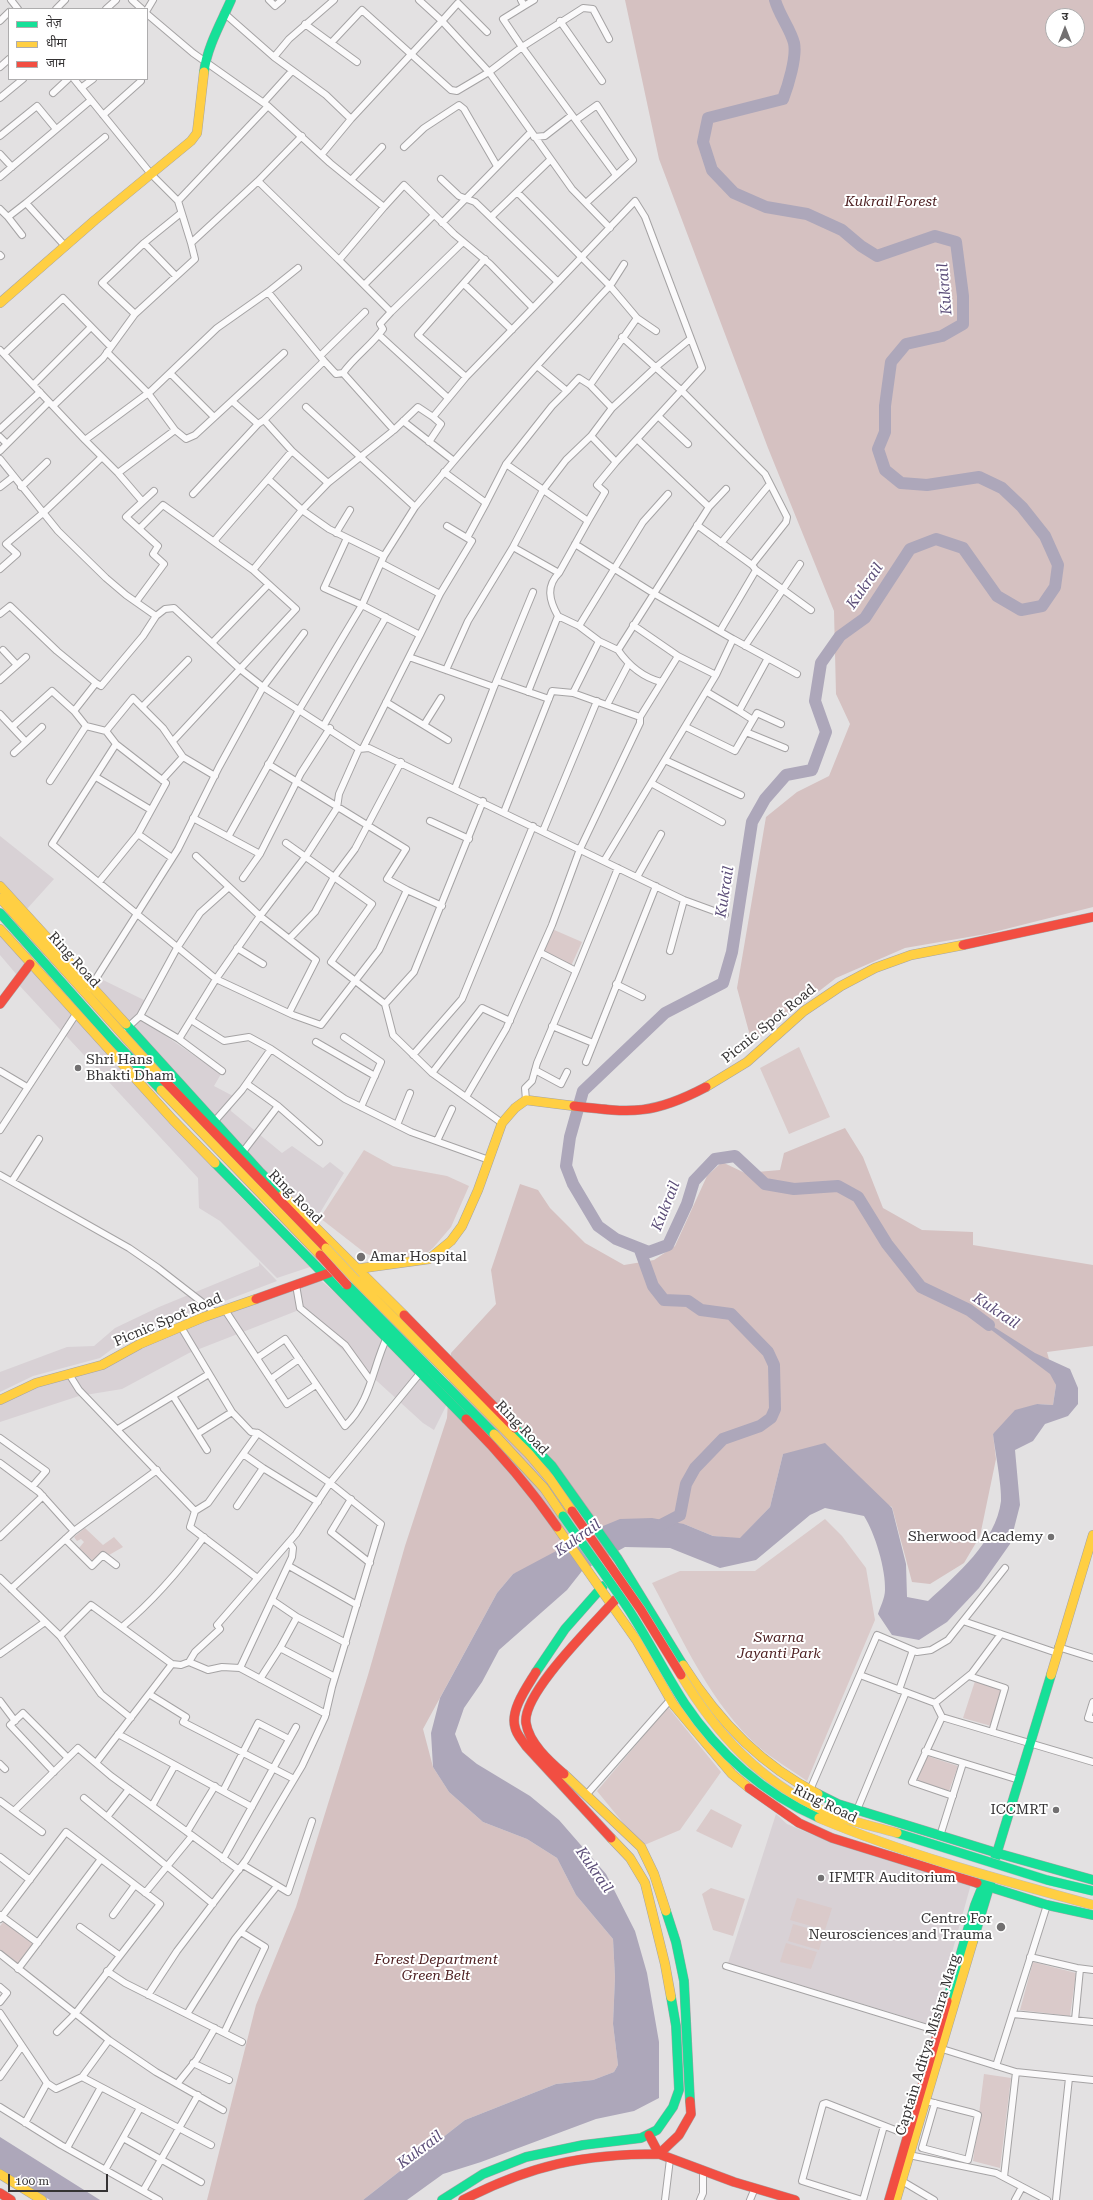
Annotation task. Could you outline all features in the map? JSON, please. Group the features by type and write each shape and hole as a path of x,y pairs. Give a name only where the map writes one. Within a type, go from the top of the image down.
{"main road":[{"path":"0,303 65,246 191,141 197,133 205,61 228,1"},
{"path":"0,886 90,988 329,1246 359,1269 523,1434 552,1466 618,1558 701,1693 735,1734 767,1762 810,1790 838,1804 997,1853 1093,1880"},
{"name":"Ring Road","path":"0,898 120,1034 274,1197 329,1246 529,1454 550,1479 637,1604 696,1700 721,1734 754,1766 786,1789 825,1811 1046,1880 1093,1891"},
{"name":"Ring Road","path":"0,913 118,1045 320,1256 520,1460 544,1488 628,1609 679,1694 706,1734 736,1764 772,1793 816,1818 862,1837 1093,1905"},
{"name":"Picnic Spot Road","path":"526,1100 546,1101 622,1112 651,1110 678,1102 720,1080 747,1062 804,1011 841,986 875,968 911,955 1008,937 1093,917"},
{"name":"Ring Road","path":"1,934 173,1120 500,1453 534,1492 592,1576 599,1589 637,1641 671,1699 702,1741 732,1774 765,1801 799,1823 832,1838 1047,1905 1093,1915"},
{"path":"0,1004 30,964"},
{"path":"359,1269 429,1259 445,1245 462,1226 489,1160 502,1123 515,1108 526,1100"},
{"path":"313,1263 329,1246"},
{"name":"Picnic Spot Road","path":"0,1400 36,1383 102,1364 140,1344 220,1311 325,1274 359,1269"},
{"path":"993,1866 1093,1534"},
{"path":"442,2200 488,2171 518,2159 549,2150 640,2138 649,2135 657,2130 667,2118 679,2090 676,2026 665,1964 645,1883 630,1858 526,1746 517,1735 514,1725 518,1709 532,1678 555,1642 599,1589 625,1569"},
{"path":"635,1586 610,1604 549,1673 532,1702 526,1721 529,1733 549,1761 587,1794 641,1847 654,1874 676,1942 684,1981 691,2114 679,2135 659,2154"},
{"name":"Captain Aditya Mishra Marg","path":"889,2200 908,2135 938,2048 981,1885 993,1866"},
{"name":"Captain Aditya Mishra Marg","path":"942,2033 991,1888 993,1866"},
{"name":"Captain Aditya Mishra Marg","path":"896,2200 910,2155 930,2102 938,2048"},
{"path":"649,2135 659,2154"},
{"path":"463,2200 488,2186 546,2164 574,2158 624,2153 659,2154 781,2198 795,2200"},
{"path":"0,2174 42,2200"},
{"path":"0,2192 11,2200"}],"street":[{"path":"10,0 15,8"},
{"path":"57,8 65,0"},
{"path":"107,8 116,0"},
{"path":"132,0 141,8"},
{"path":"269,0 275,6 282,0"},
{"path":"274,57 305,24 334,0"},
{"path":"419,0 442,21 489,72 532,135 572,189 610,228"},
{"path":"534,0 522,3 503,19 616,175"},
{"path":"322,154 351,119 458,2 487,32"},
{"path":"331,43 362,10 451,90 457,91 489,72 560,21 584,8 589,8 596,15 609,38"},
{"path":"0,21 8,13"},
{"path":"224,13 274,57 326,95 351,119"},
{"path":"148,15 178,42 266,104 351,180 384,207"},
{"path":"560,21 602,81"},
{"path":"305,24 357,62"},
{"path":"0,67 8,60"},
{"path":"178,201 266,104 292,71"},
{"path":"0,98 22,80"},
{"path":"53,93 67,80"},
{"path":"0,451 109,349 135,314 195,259 178,201 151,174 75,80"},
{"path":"82,88 92,80"},
{"path":"103,115 129,93 140,80"},
{"path":"0,177 91,100"},
{"path":"404,147 424,128 459,105 464,109 497,166"},
{"path":"442,223 497,166 532,135 545,136 597,105 632,160 586,203"},
{"path":"0,136 37,106 56,129"},
{"path":"191,243 258,181 302,136"},
{"path":"8,217 105,137"},
{"path":"351,180 382,147"},
{"path":"0,154 12,167"},
{"path":"492,217 550,160"},
{"path":"441,178 459,196 475,202 492,217 558,282"},
{"path":"258,181 391,312"},
{"path":"339,260 404,185 442,223 485,259 533,308"},
{"path":"517,192 610,286 637,318 656,331"},
{"path":"433,417 466,377 635,201 645,217 702,368 616,462 597,485 605,492 559,573 552,580 549,589 552,607 558,616 579,626 599,641 618,650 628,665 652,680 661,682"},
{"path":"26,202 65,246"},
{"path":"0,210 22,234"},
{"path":"135,314 102,283 144,243 182,212"},
{"path":"364,285 434,215"},
{"path":"268,292 322,359 336,374 343,373 350,362 378,336 383,329 380,324 463,242"},
{"path":"144,243 176,276"},
{"path":"466,377 418,335 485,259"},
{"path":"228,837 268,764 362,605 384,556 415,507 537,366 610,286 624,264"},
{"path":"85,440 148,393 217,328 268,292 298,268"},
{"path":"464,284 512,330"},
{"path":"142,501 118,473 2,352 63,298 91,327 148,393 175,430 182,437 189,439 284,352"},
{"path":"192,494 322,359 365,312"},
{"path":"590,384 637,318"},
{"path":"33,385 91,327"},
{"path":"378,336 448,398"},
{"path":"622,338 656,367 765,474 769,485 786,517 786,522 754,567 720,631"},
{"path":"446,670 468,621 513,546 543,490 566,460 591,436 612,408 656,367 690,339"},
{"path":"537,366 566,391"},
{"path":"170,373 213,416"},
{"path":"343,373 394,430"},
{"path":"467,538 506,464 552,406 579,378 590,384 612,408"},
{"path":"0,429 40,392"},
{"path":"232,401 258,424"},
{"path":"306,406 415,507"},
{"path":"253,570 302,510 328,483 394,430 418,407 441,424 429,442"},
{"path":"658,416 688,444"},
{"path":"264,420 292,451 328,483"},
{"path":"403,421 454,461"},
{"path":"118,473 175,430"},
{"path":"591,436 616,462"},
{"path":"0,437 6,444"},
{"path":"637,439 709,507"},
{"path":"217,544 215,540 292,451"},
{"path":"0,569 17,554 6,544 42,514 102,457"},
{"path":"0,459 42,514 106,578 156,616"},
{"path":"21,487 47,462"},
{"path":"506,464 588,522"},
{"path":"444,472 486,503"},
{"path":"0,488 13,477"},
{"path":"268,479 302,510 336,533 384,556"},
{"path":"721,543 769,485"},
{"path":"618,650 709,507 726,489"},
{"path":"136,602 164,564 153,554 158,546 126,517 154,491"},
{"path":"579,626 643,522 668,494"},
{"path":"139,529 163,505 253,570 296,609 173,741"},
{"path":"336,533 350,510"},
{"path":"697,525 754,567 782,590 811,610"},
{"path":"179,1039 216,979 260,916 306,856 338,808 339,794 361,748 386,702 440,594 472,541 447,526"},
{"path":"347,538 324,588 362,605 420,635"},
{"path":"575,544 653,593 797,674"},
{"path":"513,546 559,573"},
{"path":"381,563 440,594"},
{"path":"745,646 800,564"},
{"path":"212,643 268,584"},
{"path":"455,788 533,592"},
{"path":"0,614 10,606 57,651 101,686 143,636 156,616 165,609 174,608 240,669 263,688 361,748 369,748 401,762 684,900 725,915"},
{"path":"528,692 558,616"},
{"path":"324,725 386,617"},
{"path":"633,625 678,656 716,676"},
{"path":"90,988 172,858 263,688 304,633"},
{"path":"604,861 707,692 733,639"},
{"path":"573,693 599,641"},
{"path":"2,650 17,665"},
{"path":"466,1097 510,1021 541,953 580,850 640,723 640,717 678,656"},
{"path":"0,680 26,657"},
{"path":"409,657 494,688"},
{"path":"739,711 768,658"},
{"path":"142,707 188,660"},
{"path":"607,705 628,665"},
{"path":"497,681 549,699"},
{"path":"74,711 96,683"},
{"path":"12,727 52,691 74,711 86,726 106,731 116,744 166,783 138,834 99,882"},
{"path":"504,812 552,691 573,693 640,717"},
{"path":"707,692 753,720"},
{"path":"106,731 133,698 173,741 184,757 215,776"},
{"path":"424,726 441,698"},
{"path":"543,831 597,701"},
{"path":"386,702 448,740"},
{"path":"686,727 735,751 757,713 781,724"},
{"path":"0,714 26,742"},
{"path":"50,780 86,726"},
{"path":"14,753 42,727"},
{"path":"243,878 260,854 297,781 330,728"},
{"path":"746,732 785,748"},
{"path":"116,744 52,844 136,914 154,926 177,948 216,979 289,1013 321,1025 379,950 407,890"},
{"path":"162,780 184,757"},
{"path":"665,760 741,795"},
{"path":"290,938 315,912 334,877 354,849 401,762"},
{"path":"268,764 406,849 387,879 442,906"},
{"path":"96,777 151,810"},
{"path":"651,782 722,822"},
{"path":"385,1004 414,972 442,906 483,801"},
{"path":"193,818 260,854"},
{"path":"430,821 469,839"},
{"path":"413,1055 462,999 533,826"},
{"path":"138,834 172,858"},
{"path":"637,877 661,834"},
{"path":"286,843 372,904 331,962 385,1004 393,1035 432,1073 502,1123"},
{"path":"196,856 260,916 290,938 316,960 289,1013"},
{"path":"526,1100 525,1088 532,1081 552,1026 618,868"},
{"path":"586,1062 656,886"},
{"path":"127,1028 140,1016 177,948 200,913 229,887"},
{"path":"670,951 684,900"},
{"path":"238,948 263,964"},
{"path":"541,953 576,971"},
{"path":"616,984 642,997"},
{"path":"432,1073 482,1008 510,1021"},
{"path":"0,1130 76,1014"},
{"path":"140,1016 179,1039 222,1071"},
{"path":"191,1020 224,1041 249,1037 271,1049 345,1099 397,1125 489,1160"},
{"path":"552,1026 593,1043"},
{"path":"344,1038 381,1062 361,1107"},
{"path":"316,1042 375,1076"},
{"path":"214,1122 247,1084 271,1049"},
{"path":"535,1070 561,1084 567,1072"},
{"path":"0,1071 27,1087"},
{"path":"247,1084 278,1106 319,1142"},
{"path":"397,1125 410,1093"},
{"path":"242,1153 278,1106"},
{"path":"437,1141 452,1109"},
{"path":"12,1181 39,1139"},
{"path":"0,1175 129,1248 220,1311 257,1358 287,1404 316,1385"},
{"path":"296,1285 300,1308 345,1344 371,1381"},
{"path":"148,1995 177,1951 241,1867 294,1779 326,1714 335,1677 381,1524 330,1483 258,1433 251,1432 232,1412 181,1327"},
{"path":"257,1358 285,1338 345,1426 363,1405 379,1353 387,1337"},
{"path":"271,1379 299,1359"},
{"path":"60,1636 91,1605 172,1664 182,1665 189,1662 195,1652 220,1630 217,1625 256,1577 288,1542 318,1502 330,1483 421,1372"},
{"path":"69,1374 79,1390 195,1511"},
{"path":"118,1430 209,1374"},
{"path":"173,1396 207,1450"},
{"path":"197,1434 232,1412"},
{"path":"256,1577 190,1527 195,1511 208,1502 258,1433"},
{"path":"0,1438 46,1472 32,1487"},
{"path":"243,1454 318,1502"},
{"path":"0,1463 43,1496 74,1531"},
{"path":"237,1506 263,1468"},
{"path":"11,1589 74,1531 157,1470"},
{"path":"0,1537 43,1496"},
{"path":"351,1499 331,1532 370,1563"},
{"path":"122,1628 143,1609 184,1565 204,1537"},
{"path":"65,1539 92,1566 103,1555 116,1565"},
{"path":"240,1668 288,1566 293,1548 288,1542"},
{"path":"288,1566 357,1605"},
{"path":"810,1790 878,1635 917,1652 931,1650 948,1640 1005,1568"},
{"path":"0,1578 60,1636 101,1694 131,1718"},
{"path":"272,1600 297,1617 346,1643"},
{"path":"260,1679 280,1648 297,1617"},
{"path":"0,1654 45,1622"},
{"path":"963,1622 1058,1650 1093,1658"},
{"path":"935,1703 969,1676 1001,1634"},
{"path":"280,1648 335,1677"},
{"path":"899,1690 913,1650"},
{"path":"189,1662 208,1670 222,1667 240,1668 326,1714"},
{"path":"96,1763 172,1664"},
{"path":"860,1675 935,1703 942,1717 1093,1762"},
{"path":"969,1676 1005,1688 992,1732"},
{"path":"857,1810 906,1692"},
{"path":"149,1694 186,1717 184,1722 294,1779"},
{"path":"587,1794 671,1699"},
{"path":"0,1701 15,1720"},
{"path":"1093,1702 1088,1718 1093,1719"},
{"path":"54,1772 10,1725 15,1720 24,1713 68,1758"},
{"path":"942,1717 912,1782 953,1796"},
{"path":"223,1791 258,1723 289,1739"},
{"path":"223,1859 296,1727"},
{"path":"118,1734 252,1807"},
{"path":"14,1811 78,1748 129,1789 223,1859 288,1892 312,1821"},
{"path":"925,1751 1019,1780"},
{"path":"940,1836 964,1763"},
{"path":"0,1764 5,1769"},
{"path":"152,1806 175,1765"},
{"path":"145,1893 167,1867 190,1834 215,1786"},
{"path":"107,1817 129,1789"},
{"path":"84,1798 213,1904"},
{"path":"0,1801 42,1832"},
{"path":"38,1942 1,1917 66,1832 160,1904 107,1970 75,2014 57,2032"},
{"path":"0,1856 30,1880"},
{"path":"18,1969 101,1859"},
{"path":"113,1915 135,1885"},
{"path":"187,2014 241,1932 277,1886"},
{"path":"996,2066 1047,1905"},
{"path":"80,1927 119,1955"},
{"path":"224,2033 265,1947 241,1932"},
{"path":"0,1954 109,2040 156,2072 223,2110"},
{"path":"1030,1957 1080,1969 1093,1970"},
{"path":"726,1966 942,2033"},
{"path":"1075,2020 1080,1969"},
{"path":"107,1970 125,1983 242,2042"},
{"path":"0,1987 7,1993 0,2002"},
{"path":"0,2013 47,2083 56,2089 82,2077 109,2040"},
{"path":"1012,2014 1093,2022"},
{"path":"177,2084 193,2063 215,2028"},
{"path":"0,2077 22,2046"},
{"path":"938,2048 1016,2072 1093,2080"},
{"path":"193,2063 229,2080"},
{"path":"1004,2177 1016,2072"},
{"path":"82,2077 211,2145"},
{"path":"1056,2200 1069,2078"},
{"path":"25,2123 47,2083"},
{"path":"67,2148 101,2087"},
{"path":"144,2191 198,2095"},
{"path":"930,2102 978,2115 968,2160 922,2148 930,2102"},
{"path":"884,2126 863,2200 802,2181 822,2106 826,2103 908,2135"},
{"path":"0,2107 67,2148 159,2200"},
{"path":"105,2170 140,2108"},
{"path":"123,2138 201,2182"},
{"path":"910,2155 996,2173 1047,2200"},
{"path":"665,2200 670,2159"},
{"path":"700,2200 703,2193 703,2171"},
{"path":"902,2181 934,2200"},
{"path":"1015,2200 1022,2187"},
{"path":"750,2200 755,2188"}],"shaded area":[{"path":"0,836 54,879 26,910 0,884"},
{"path":"0,933 239,1195 310,1267 277,1278 220,1221 199,1208 198,1178 18,984 17,975 0,955"},
{"path":"101,979 146,1001 137,1016 127,1024 93,988"},
{"path":"141,1019 221,1074 214,1086 233,1096 231,1111 282,1153 292,1146 323,1168 330,1162 344,1173 315,1221 273,1181 130,1029"},
{"path":"259,1262 277,1281 149,1330 112,1349 100,1358 33,1376 0,1392 0,1372 67,1347 94,1346 115,1328 159,1307 259,1266"},
{"path":"318,1278 366,1319 431,1390 447,1404 434,1430 423,1423 299,1310 189,1353 122,1389 79,1396 0,1422 0,1402 37,1385 68,1377 141,1345"},
{"path":"776,1814 787,1824 813,1835 971,1884 932,2025 728,1963"}],"green space":[{"name":"Kukrail Forest","path":"625,0 1093,0 1093,907 986,934 905,948 836,978 752,1043 737,988 766,817 797,792 829,776 850,724 836,694 834,611 768,448 659,159"},
{"path":"552,929 582,942 571,966 541,952"},
{"path":"799,1047 830,1117 789,1134 760,1068"},
{"name":"Forest Department Green Belt","path":"845,1128 863,1157 883,1208 922,1230 973,1232 973,1245 1093,1265 1093,1346 1047,1352 1056,1385 1053,1405 1037,1404 993,1434 996,1459 980,1536 964,1563 930,1584 912,1582 892,1507 783,1454 770,1507 740,1539 713,1536 684,1524 513,1574 497,1593 423,1729 433,1767 449,1792 483,1822 527,1839 557,1858 576,1895 613,1939 615,1977 613,2024 618,2065 614,2072 593,2080 556,2084 465,2120 363,2200 207,2200 256,2005 296,1907 368,1675 405,1546 447,1418 451,1353 496,1304 491,1270 520,1184 538,1190 550,1208 585,1243 624,1265 654,1260 675,1246 707,1176 722,1162 745,1173 780,1170 784,1153"},
{"path":"364,1150 393,1166 447,1176 469,1186 451,1227 433,1248 420,1258 386,1262 365,1253 320,1218"},
{"name":"Swarna Jayanti Park","path":"825,1519 842,1536 866,1568 875,1620 807,1781 760,1748 727,1712 699,1671 652,1583 680,1571 755,1571"},
{"path":"85,1528 103,1545 114,1537 123,1547 109,1555 103,1551 93,1561 79,1548 84,1542 81,1539 77,1541 74,1537"},
{"path":"975,1681 1002,1690 991,1726 963,1718"},
{"path":"668,1707 721,1772 680,1830 642,1846 597,1791"},
{"path":"927,1756 958,1766 949,1791 917,1781"},
{"path":"711,1809 742,1825 732,1848 696,1831"},
{"path":"711,1888 745,1899 733,1936 713,1930 702,1894"},
{"path":"797,1898 832,1908 825,1930 790,1920"},
{"path":"4,1921 33,1943 17,1964 0,1951 0,1926"},
{"path":"793,1924 824,1933 819,1950 788,1941"},
{"path":"786,1943 817,1952 811,1969 780,1962"},
{"path":"1033,1962 1076,1973 1070,2016 1020,2010"},
{"path":"984,2074 1011,2078 1000,2168 973,2161"}],"water":[{"path":"975,1315 1035,1353 1070,1369 1078,1388 1078,1404 1068,1416 1045,1424 1033,1441 1015,1450 1020,1505 1010,1544 979,1588 947,1622 919,1640 892,1635 878,1614 885,1590 884,1572 879,1552 868,1523 864,1516 825,1508 810,1515 756,1560 720,1568 670,1548 625,1547 582,1571 567,1590 499,1650 482,1682 464,1708 455,1734 462,1752 477,1764 530,1796 559,1820 606,1874 635,1931 647,1973 659,2042 659,2098 634,2111 596,2119 481,2162 443,2174 407,2200 363,2200 465,2120 556,2084 593,2080 614,2072 618,2065 613,2024 615,1977 613,1939 576,1895 557,1858 527,1839 483,1822 449,1792 433,1767 431,1733 440,1698 497,1593 513,1574 603,1526 620,1519 652,1518 684,1524 713,1536 740,1538 770,1507 783,1454 825,1443 892,1508 906,1564 907,1597 928,1601 973,1557 983,1544 998,1516 1001,1495 993,1434 1015,1410 1037,1404 1053,1405 1056,1385 1050,1374 982,1323"},
{"path":"0,2137 100,2200 50,2200 0,2169"}],"waterway":[{"name":"Kukrail","path":"775,0 792,37 795,49 792,71 783,99 708,118 703,142 712,170 734,193 766,207 807,214 842,230 861,246 877,256 935,236 956,242 963,296 963,324 942,336 906,344 891,362 885,406 885,432 878,449 885,470 901,483 927,485 979,477 1002,488 1022,507 1045,536 1058,565 1055,587 1042,606 1021,610 997,596 963,548 936,539 910,549 865,618 840,636 821,663 815,701 826,732 812,770 786,775 765,799 752,822 732,952 723,983 665,1013 583,1091 570,1137 566,1166 573,1184 598,1226 616,1239 649,1252 668,1245 687,1204 694,1181 715,1159 735,1156 765,1184 794,1189 838,1186 858,1197 887,1244 921,1287 969,1310 989,1325"},
{"path":"640,1250 653,1286 664,1300 688,1301 701,1310 731,1314 768,1352 774,1365 775,1409 771,1418 760,1426 723,1439 695,1468 686,1484 680,1515 655,1528"}],"traffic: fast":[{"path":"204,72 211,44 231,0"},
{"path":"0,913 112,1039 161,1090"},
{"path":"126,1024 261,1173 283,1195"},
{"path":"215,1163 466,1419"},
{"path":"347,1285 494,1434"},
{"path":"515,1428 552,1466 618,1559 683,1665"},
{"path":"563,1516 629,1610 685,1704 712,1739 727,1755 761,1784 780,1797 819,1818"},
{"path":"536,1672 565,1629 603,1586"},
{"path":"995,1859 1051,1675"},
{"path":"818,1794 838,1804 997,1853 1093,1880"},
{"path":"897,1833 1047,1880 1093,1891"},
{"path":"947,2001 975,1905 985,1880"},
{"path":"973,1941 991,1881"},
{"path":"977,1883 1047,1905 1093,1915"},
{"path":"666,1911 676,1942 684,1981 690,2101"},
{"path":"442,2200 483,2174 526,2157 583,2145 641,2138 657,2130 673,2107 679,2090 676,2026 671,1997"}],"traffic: slow":[{"path":"0,303 95,220 191,141 197,133 204,72"},
{"path":"0,886 126,1024"},
{"path":"0,898 160,1076"},
{"path":"0,929 173,1120 215,1163"},
{"path":"706,1087 747,1062 804,1011 841,986 875,968 911,955 963,945"},
{"path":"161,1090 320,1255"},
{"path":"356,1269 429,1259 451,1241 462,1226 478,1190 502,1123 515,1108 526,1100 574,1106"},
{"path":"283,1195 404,1315"},
{"path":"326,1248 356,1280"},
{"path":"356,1280 529,1454 550,1479 572,1511"},
{"path":"0,1400 36,1383 102,1365 140,1344 204,1317 256,1299"},
{"path":"494,1434 544,1488 563,1516"},
{"path":"557,1527 637,1641 673,1704 732,1774 749,1788"},
{"path":"1051,1675 1093,1535"},
{"path":"683,1665 710,1704 742,1739 777,1769 818,1794"},
{"path":"681,1675 709,1717 725,1736 742,1754 779,1785 801,1799 833,1815 897,1833"},
{"path":"564,1774 641,1847 654,1874 666,1911"},
{"path":"819,1818 886,1844 920,1855 1093,1905"},
{"path":"611,1838 630,1858 645,1883 665,1964 671,1997"},
{"path":"896,2200 973,1941"},
{"path":"0,2174 42,2200"}],"traffic: jam":[{"path":"963,945 1093,917"},
{"path":"0,1004 30,964"},
{"path":"160,1076 326,1248"},
{"path":"574,1106 612,1110 642,1110 671,1103 706,1087"},
{"path":"320,1255 347,1285"},
{"path":"256,1299 329,1273"},
{"path":"404,1315 515,1428"},
{"path":"466,1419 514,1471 557,1527"},
{"path":"572,1511 641,1610 681,1675"},
{"path":"564,1774 540,1751 531,1738 526,1723 528,1710 535,1694 547,1677 577,1641 615,1600"},
{"path":"536,1672 520,1699 515,1713 515,1727 519,1737 611,1838"},
{"path":"749,1788 799,1823 832,1838 977,1883"},
{"path":"889,2200 947,2001"},
{"path":"463,2200 512,2178 558,2164 606,2156 659,2154 679,2135 691,2114 690,2101"},
{"path":"649,2135 659,2154 734,2182 795,2200"},
{"path":"0,2193 11,2200"}],"place":[{"name":"Shri Hans Bhakti Dham","path":"78,1068"},
{"name":"Amar Hospital","path":"361,1257"},
{"name":"Sherwood Academy","path":"1051,1537"},
{"name":"ICCMRT","path":"1056,1810"},
{"name":"IFMTR Auditorium","path":"821,1878"},
{"name":"Centre For Neurosciences and Trauma","path":"1001,1927"}]}
